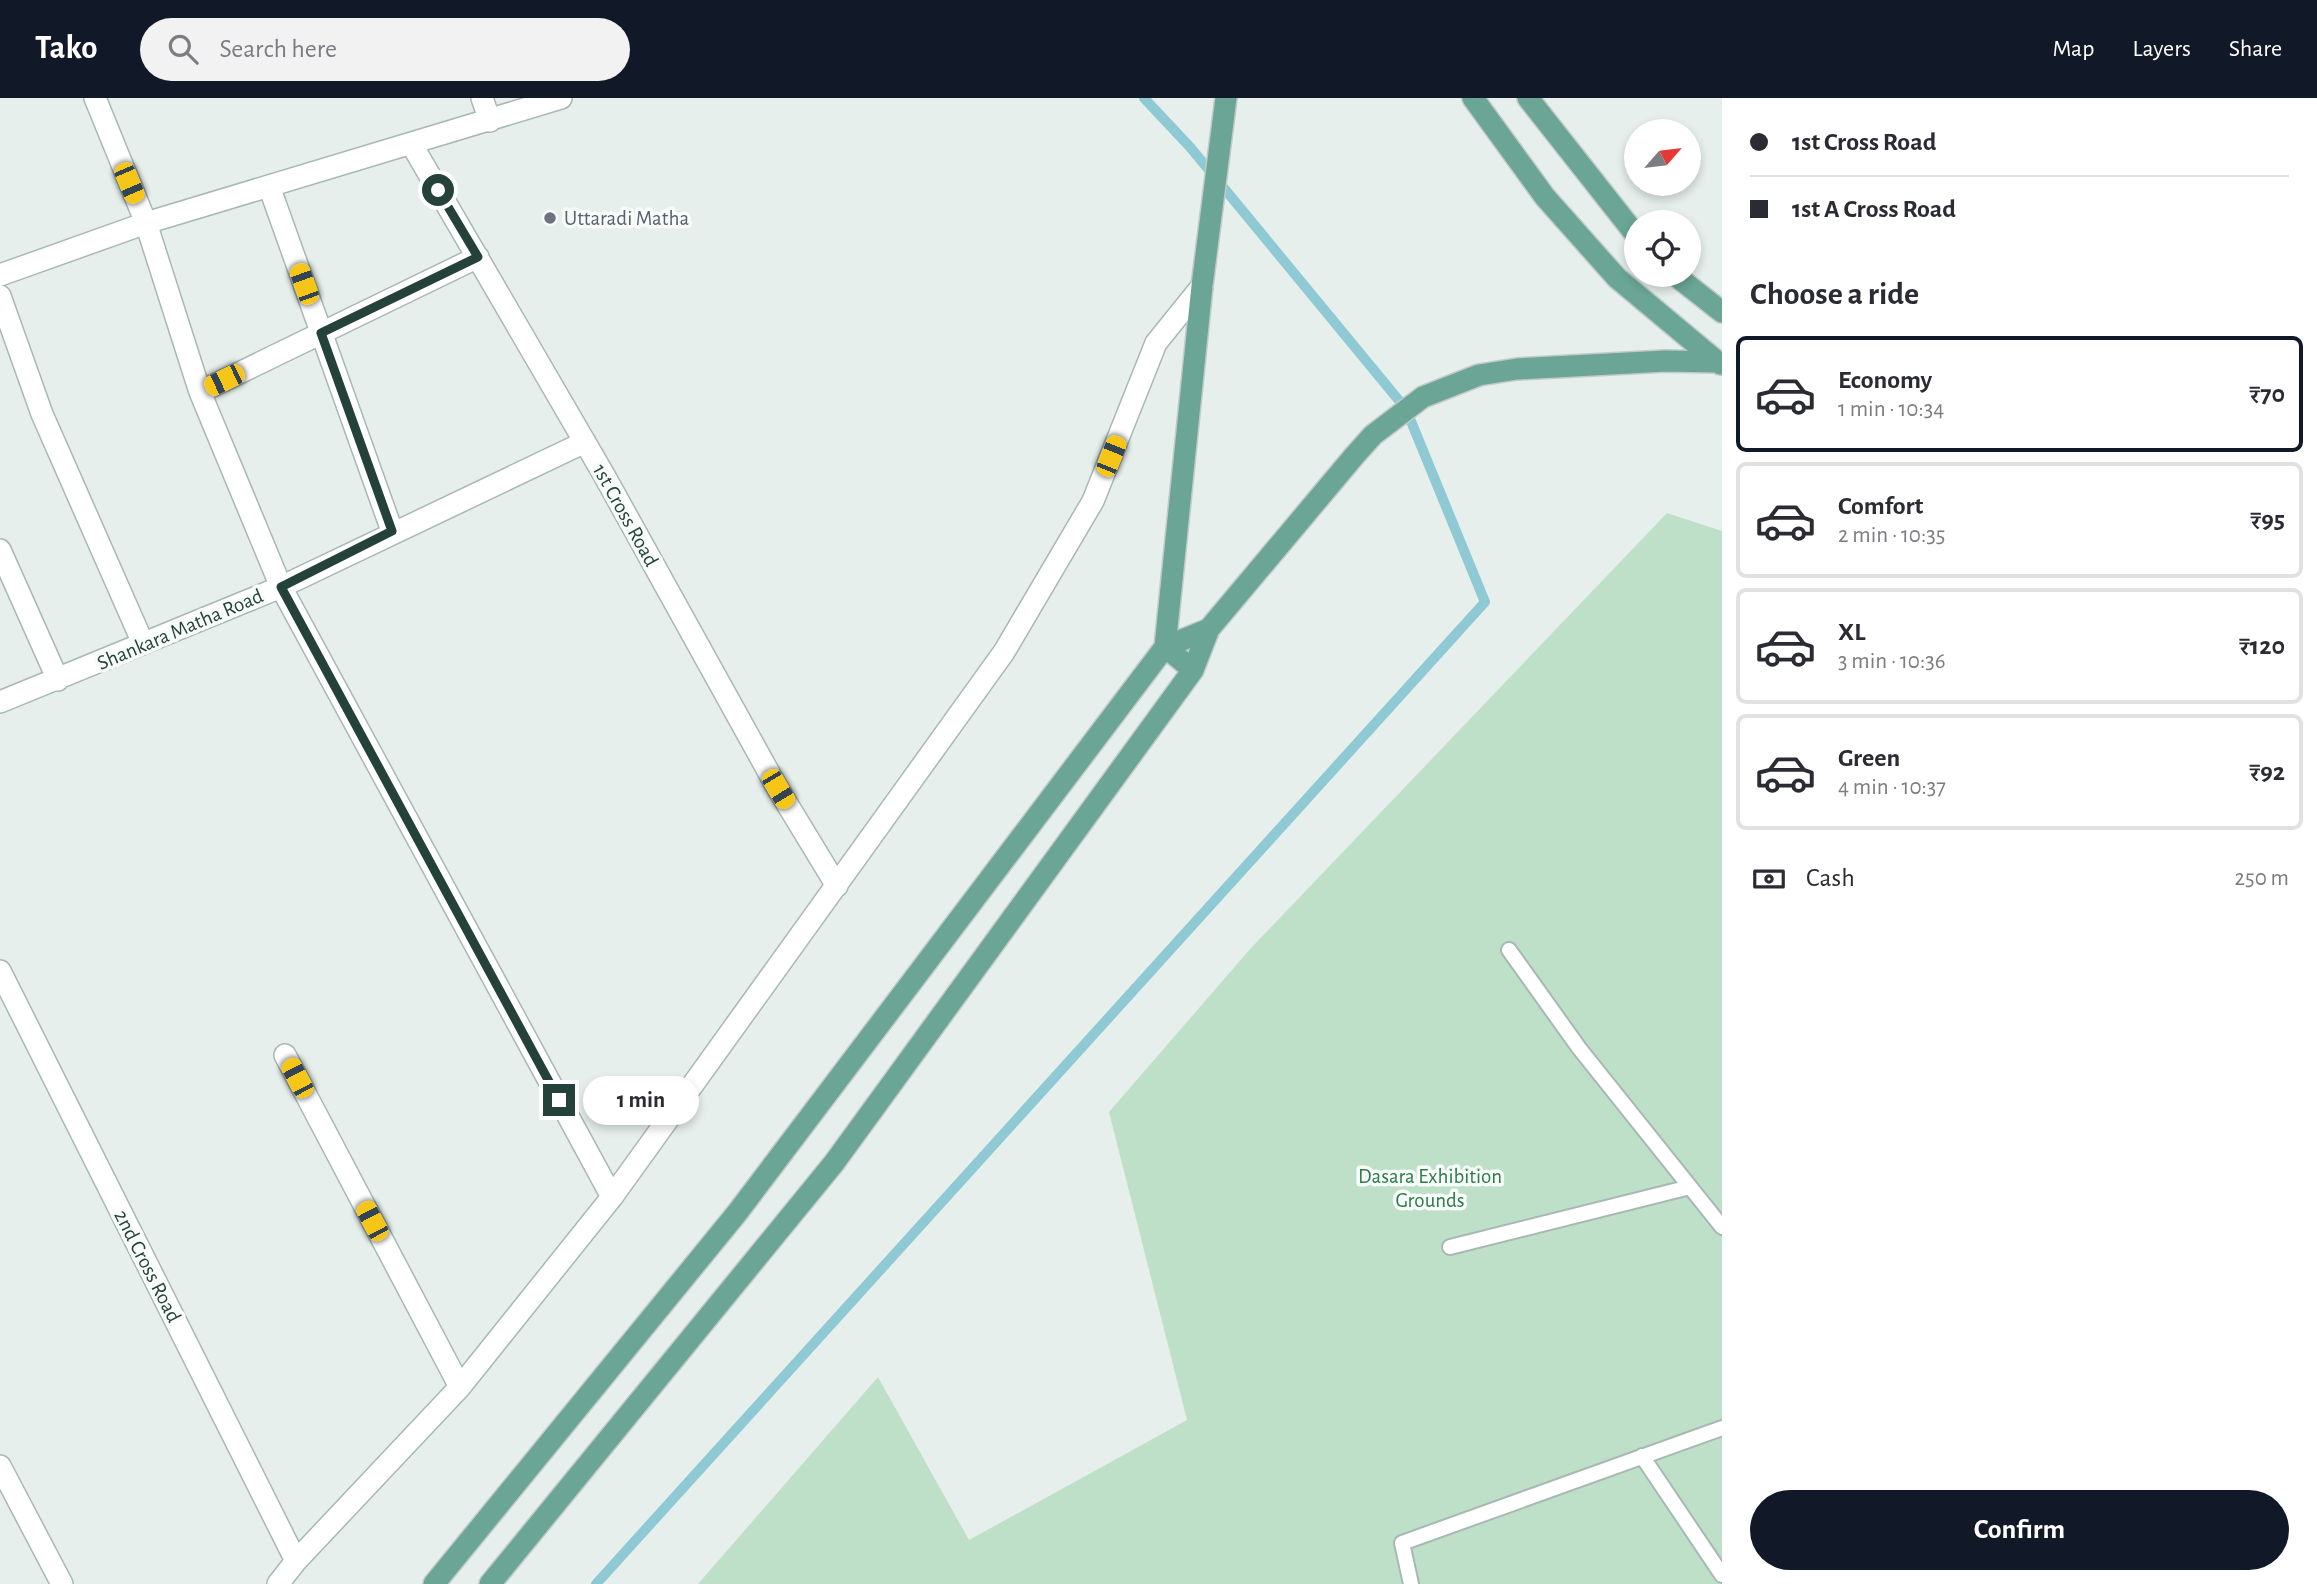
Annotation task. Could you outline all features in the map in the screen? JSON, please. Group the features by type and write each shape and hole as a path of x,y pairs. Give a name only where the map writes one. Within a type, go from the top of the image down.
{"main road":[{"path":"434,1584 737,1213 1164,647 1202,286 1226,98"},
{"path":"1472,98 1545,197 1617,278 1720,363"},
{"path":"1528,98 1624,220"},
{"path":"1690,287 1722,312"},
{"path":"490,1584 834,1163 1193,670 1209,629 1373,435 1423,397 1479,375 1517,369 1720,363"},
{"path":"1164,647 1209,629"},
{"path":"1164,647 1193,670"}],"street":[{"path":"95,98 146,223 200,392 281,587 612,1197"},
{"path":"482,98 490,121"},
{"path":"0,275 146,223 561,98"},
{"name":"1st Cross Road","path":"412,145 584,442 778,789 837,886"},
{"path":"268,186 392,531"},
{"path":"200,392 478,257"},
{"path":"278,1584 296,1561 460,1387 612,1197 1004,652 1093,501 1156,343 1202,286"},
{"path":"0,296 42,414 142,642"},
{"name":"Shankara Matha Road","path":"0,702 281,587 392,531 584,442"},
{"path":"0,550 58,680"},
{"name":"2nd Cross Road","path":"0,971 296,1561"},
{"path":"285,1055 460,1387"},
{"path":"0,1466 62,1584"}],"lane":[{"path":"1509,950 1579,1048 1722,1227"},
{"path":"1450,1247 1690,1187"},
{"path":"1411,1584 1402,1543 1722,1428"},
{"path":"1642,1456 1722,1576"}],"green space":[{"name":"Dasara Exhibition Grounds","path":"1667,513 1722,531 1722,1584 698,1584 878,1377 969,1540 1187,1420 1109,1112 1251,948"}],"waterway":[{"path":"596,1584 1485,602 1406,409 1190,147 1144,98"}],"place":[{"name":"Uttaradi Matha","path":"550,218"}],"route":[{"path":"438,190 478,257 321,333 392,531 281,587 559,1100"}]}
